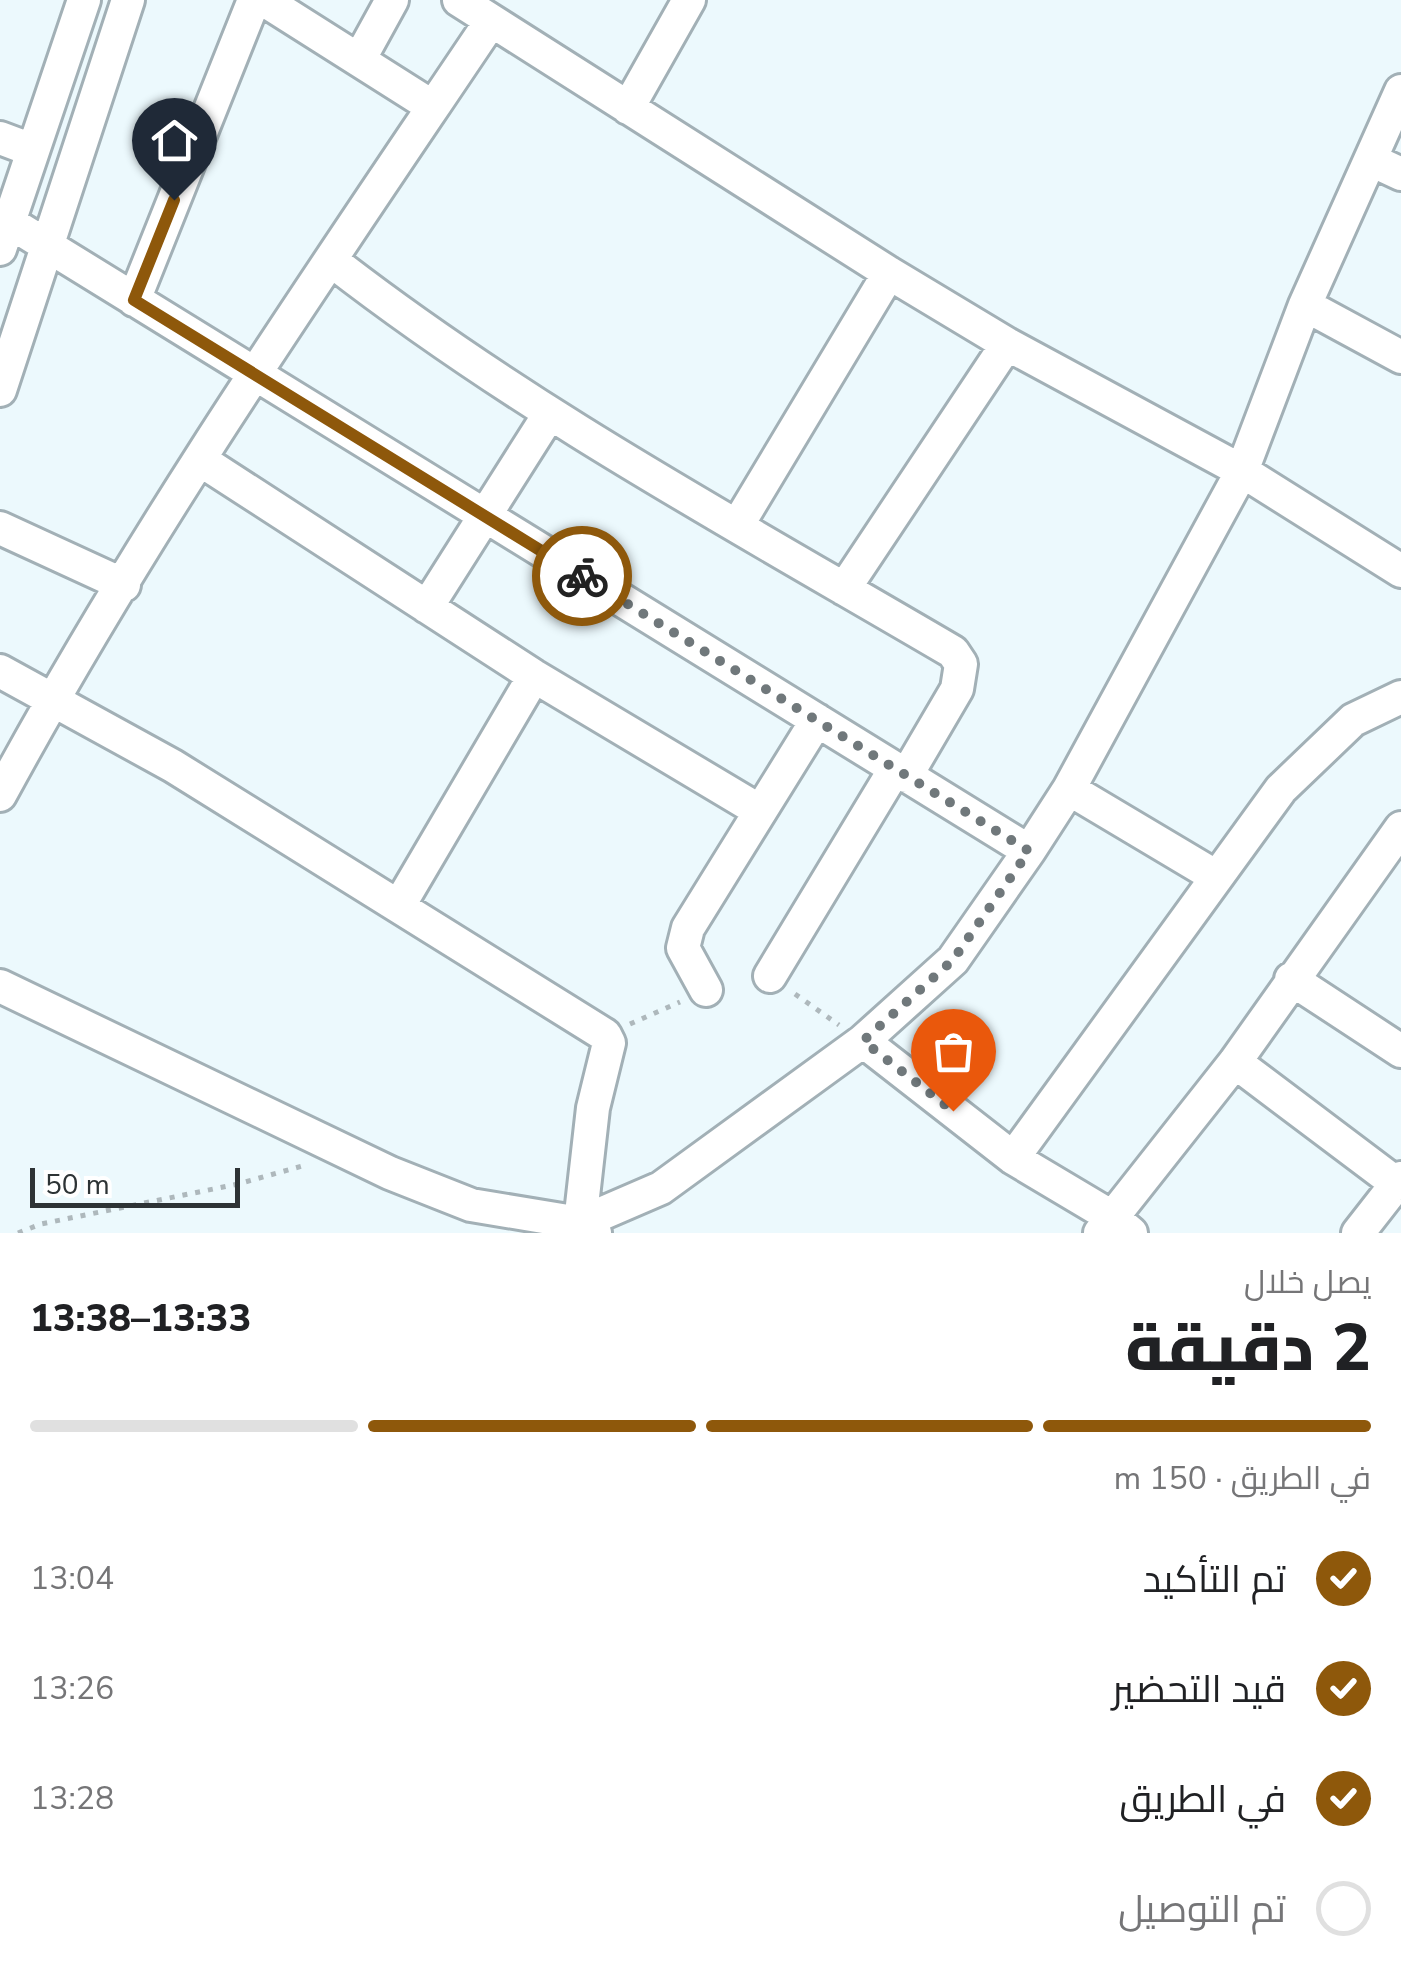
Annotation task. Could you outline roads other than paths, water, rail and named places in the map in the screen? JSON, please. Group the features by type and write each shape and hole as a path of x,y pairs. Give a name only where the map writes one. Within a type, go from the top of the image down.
{"street":[{"path":"84,0 4,235 47,245 1029,851"},
{"path":"0,390 128,0"},
{"path":"134,300 254,0"},
{"path":"264,0 434,107"},
{"path":"359,60 392,0"},
{"path":"459,0 889,273 1008,344 1242,471 1401,571"},
{"path":"628,108 689,0"},
{"path":"0,795 51,700 256,375 491,21"},
{"path":"0,986 336,1146 472,1205 588,1228 661,1188 863,1041 953,960 1029,851 1069,789 1242,471 1306,304 1386,167 1401,91"},
{"path":"0,138 32,150"},
{"path":"332,261 433,339 737,526 952,652 962,664 957,689 770,976"},
{"path":"737,526 889,273"},
{"path":"1306,304 1401,357"},
{"path":"844,589 1008,344"},
{"path":"427,607 550,413"},
{"path":"202,461 534,676 760,812"},
{"path":"0,528 124,585"},
{"path":"0,671 173,766 605,1035 609,1044 594,1108 588,1228"},
{"path":"400,904 534,676"},
{"path":"1013,1158 1214,876 1281,789 1353,720 1401,697"},
{"path":"706,990 686,958 684,938 816,720"},
{"path":"1069,789 1214,876"},
{"path":"863,1041 1013,1158 1114,1228 1401,828"},
{"path":"1291,980 1401,1051"},
{"path":"1234,1062 1399,1181 1378,1223"}]}
